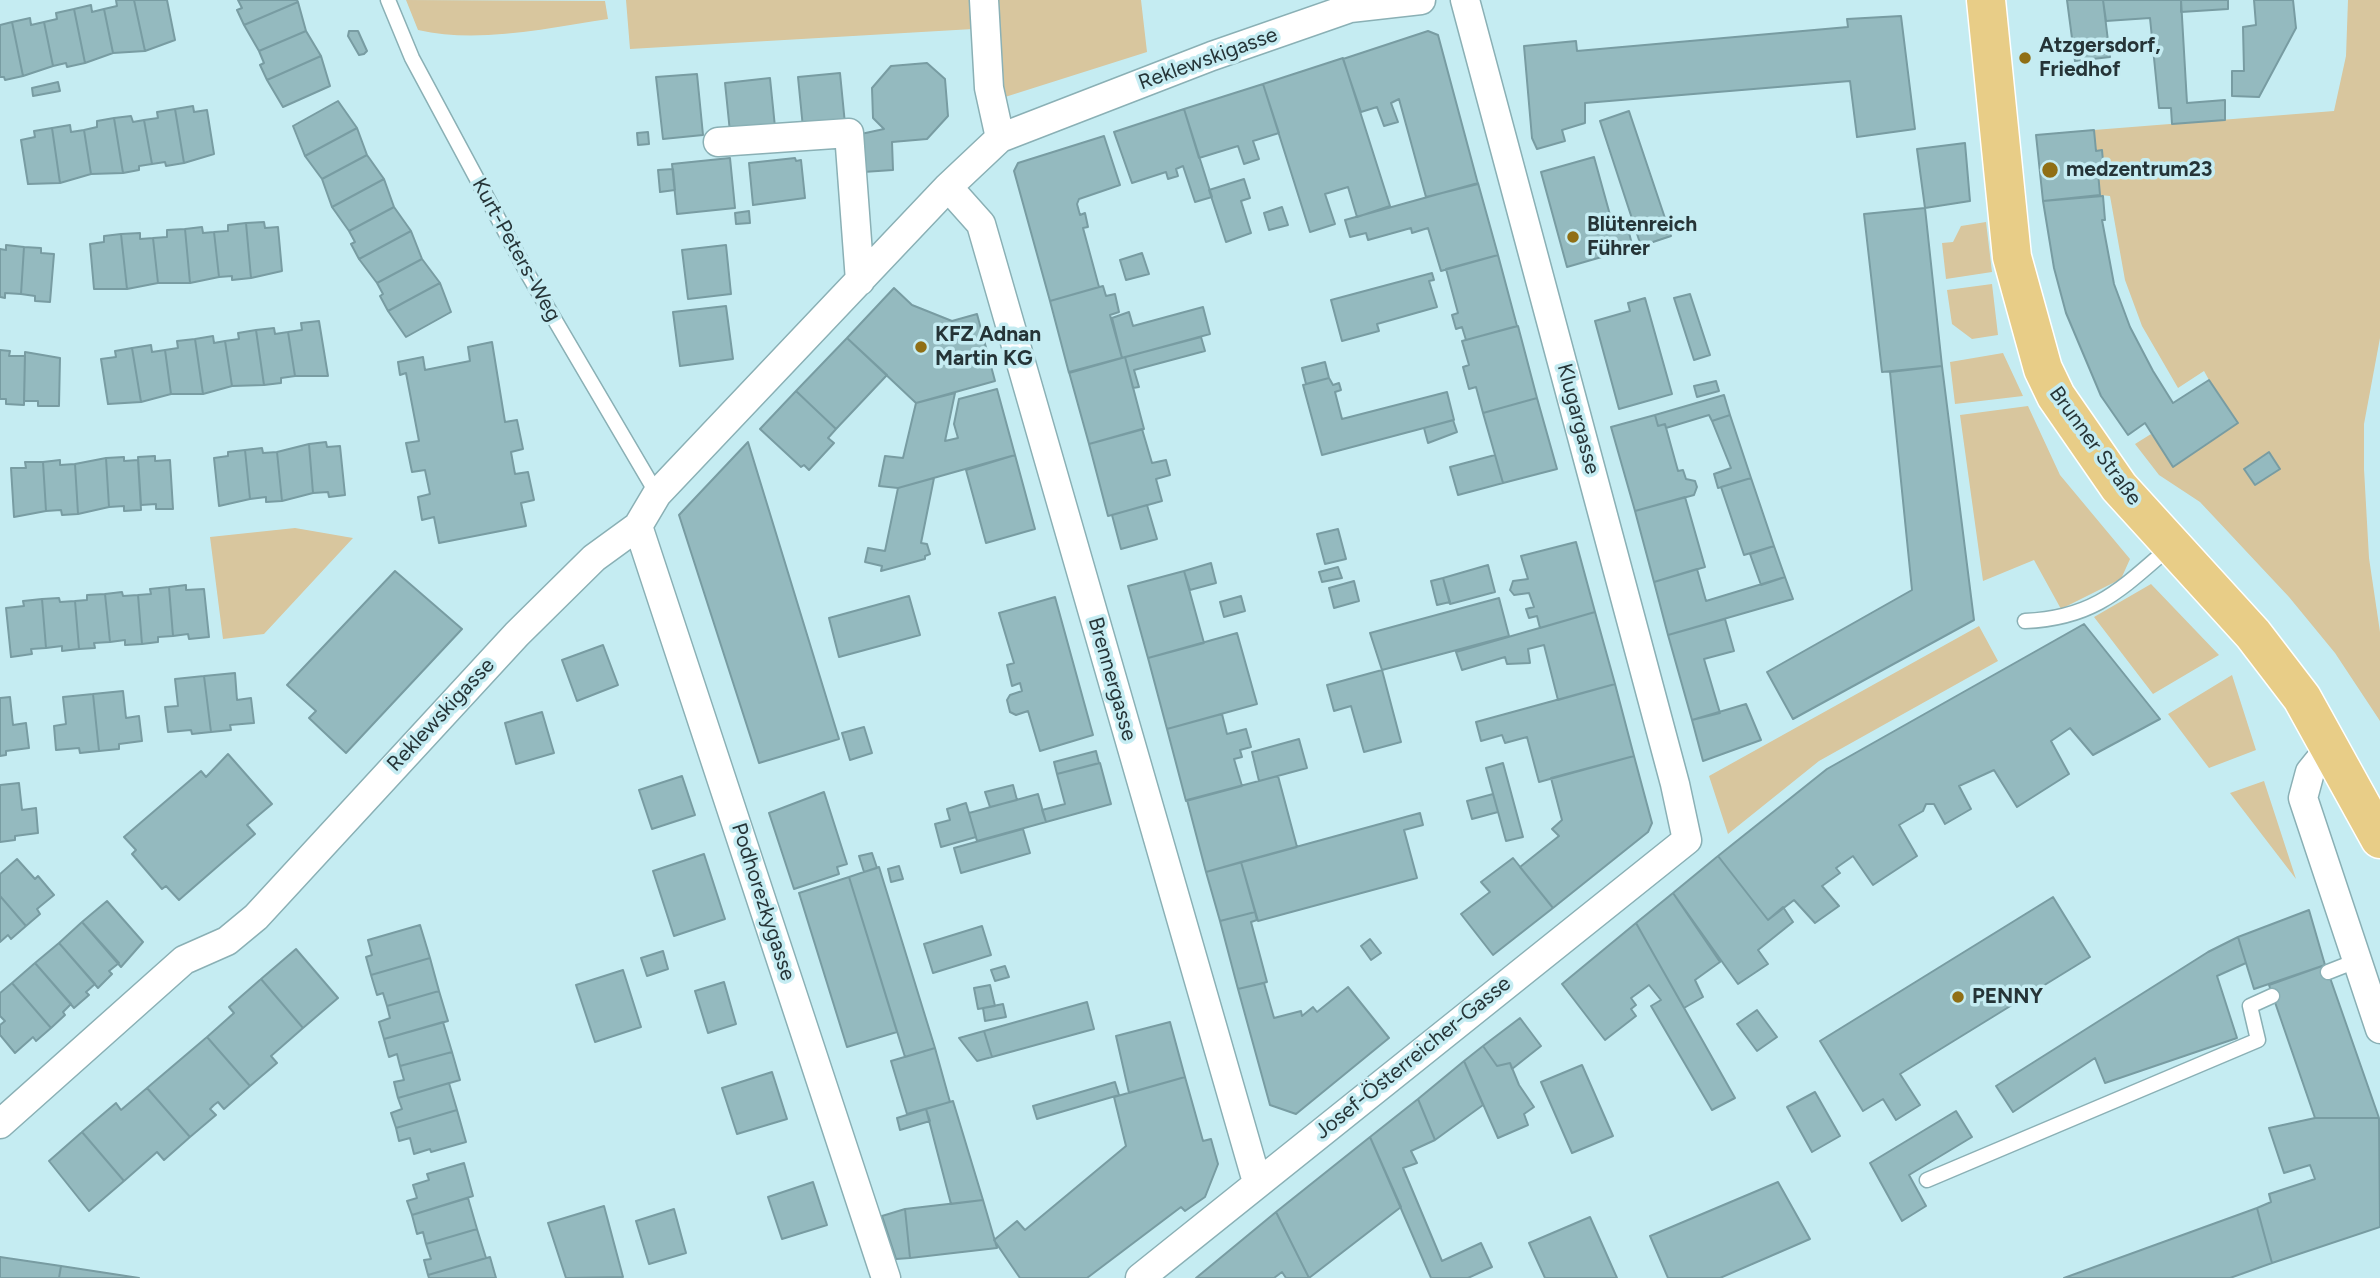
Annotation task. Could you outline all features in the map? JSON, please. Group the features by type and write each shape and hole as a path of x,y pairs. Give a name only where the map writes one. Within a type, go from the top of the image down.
{"main road":[{"name":"Brunner Straße","path":"1986,0 2012,257 2043,369 2056,397 2119,487 2253,634 2302,698 2331,746 2380,839"}],"street":[{"path":"984,0 989,88 1000,138"},
{"name":"Reklewskigasse","path":"0,1124 184,960 228,941 256,917 517,634 594,558 638,526 657,494 948,187 1000,138 1212,57 1350,8 1421,0"},
{"name":"Klugargasse","path":"1465,0 1675,784 1686,840"},
{"path":"718,142 849,133 860,281"},
{"name":"Brennergasse","path":"948,187 981,224 1257,1182"},
{"name":"Podhorezkygasse","path":"638,526 886,1278"},
{"path":"2331,746 2310,772 2304,797 2380,1029"},
{"name":"Josef-Österreicher-Gasse","path":"1140,1278 1686,840"}],"lane":[{"name":"Kurt-Peters-Weg","path":"388,0 412,58 529,276 657,494"},
{"path":"2025,621 2059,620 2109,598 2172,545"},
{"path":"2328,972 2356,961"},
{"path":"1927,1180 2258,1040 2250,1006 2272,996"}],"shaded area":[{"path":"406,0 605,1 608,19 513,33 441,34 418,30"},
{"path":"626,0 1141,0 1147,52 983,104 973,29 630,49"},
{"path":"2348,0 2380,0 2380,338 2364,424 2364,469 2369,558 2380,632 2380,721 2335,653 2289,597 2200,502 2159,475 2135,444 2151,434 2174,466 2209,380 2204,371 2178,388 2142,326 2125,280 2110,196 2100,195 2098,172 2104,171 2102,151 2096,151 2094,130 2334,111 2346,56"},
{"path":"1986,222 1992,272 1946,279 1942,243 1953,242 1961,226"},
{"path":"1992,284 1998,335 1972,339 1952,324 1947,290"},
{"path":"2003,353 2023,396 1955,404 1950,362"},
{"path":"2028,406 2060,475 2130,559 2121,579 2061,609 2034,560 1983,581 1960,415"},
{"path":"295,528 353,538 264,634 223,639 210,537"},
{"path":"2151,584 2219,655 2153,694 2094,617"},
{"path":"1979,626 1998,661 1819,761 1728,834 1709,776"},
{"path":"2232,675 2256,750 2209,768 2168,714"},
{"path":"2264,781 2296,879 2230,793"}],"building":[{"path":"116,0 134,0 145,51 113,53 104,9 117,6"},
{"path":"134,0 167,0 175,40 145,51"},
{"path":"238,0 298,2 244,25 237,10 242,8"},
{"path":"2067,0 2103,0 2110,57 2075,61"},
{"path":"2103,0 2181,0 2187,103 2225,100 2225,120 2172,124 2171,108 2159,108 2150,18 2106,21"},
{"path":"2181,0 2228,0 2228,9 2181,12"},
{"path":"2254,0 2293,0 2296,28 2259,97 2232,96 2232,71 2244,71 2243,27 2256,25"},
{"path":"298,2 306,31 259,51 244,25"},
{"path":"91,5 92,12 104,9 113,53 85,63 74,9"},
{"path":"74,9 85,63 67,67 66,63 53,66 44,22 57,19 56,13"},
{"path":"1901,16 1915,129 1857,137 1850,81 1585,103 1585,123 1562,130 1565,141 1537,149 1532,138 1524,46 1576,41 1577,51 1848,27 1847,19"},
{"path":"30,18 31,25 44,22 53,66 23,76 12,22"},
{"path":"12,22 23,76 5,80 0,77 0,25"},
{"path":"306,31 321,56 267,80 260,65 264,63 259,51"},
{"path":"349,31 358,31 367,51 364,54 359,55 348,36"},
{"path":"1428,31 1438,35 1478,184 1426,197 1399,99 1391,103 1398,122 1384,126 1377,107 1361,112 1343,59"},
{"path":"321,56 330,86 283,107 267,80"},
{"path":"1343,58 1390,206 1357,217 1348,187 1325,194 1335,224 1310,232 1263,84"},
{"path":"927,63 945,79 948,116 927,139 892,142 893,170 863,172 861,134 884,129 873,118 872,88 891,66"},
{"path":"840,73 845,124 803,128 798,77"},
{"path":"697,74 703,135 663,139 656,77"},
{"path":"770,78 775,127 730,132 725,83"},
{"path":"58,82 60,91 33,96 32,88"},
{"path":"1263,84 1279,133 1253,141 1259,159 1244,164 1238,146 1199,158 1184,109"},
{"path":"338,101 357,128 305,156 293,126"},
{"path":"193,106 194,112 207,110 214,154 184,163 175,109"},
{"path":"175,109 184,163 166,166 165,162 152,164 144,120 158,118 157,112"},
{"path":"1184,109 1212,197 1195,202 1183,166 1176,169 1178,176 1168,179 1166,172 1132,183 1114,132"},
{"path":"1629,111 1671,236 1641,246 1600,121"},
{"path":"131,116 133,122 144,120 152,164 123,173 114,118"},
{"path":"114,118 123,173 91,174 84,130 97,127 97,121"},
{"path":"70,125 71,132 84,130 91,174 60,183 52,128"},
{"path":"52,128 60,183 28,184 21,140 35,137 34,131"},
{"path":"357,128 367,155 322,179 305,156"},
{"path":"2094,130 2096,151 2102,150 2104,172 2098,172 2100,195 2043,201 2036,135"},
{"path":"648,132 649,144 638,145 637,133"},
{"path":"1104,136 1120,185 1079,199 1077,204 1080,215 1085,213 1088,227 1083,228 1099,287 1050,301 1014,171 1018,163"},
{"path":"1965,143 1970,201 1925,208 1917,149"},
{"path":"367,155 384,179 332,207 322,179"},
{"path":"1594,157 1615,233 1628,229 1633,248 1567,267 1541,172"},
{"path":"730,158 735,208 677,214 672,164"},
{"path":"795,158 796,161 801,160 805,198 753,205 749,163"},
{"path":"673,169 675,190 660,192 658,170"},
{"path":"384,179 394,207 349,231 332,207"},
{"path":"1244,179 1250,198 1241,201 1251,233 1226,242 1209,190"},
{"path":"1478,183 1498,255 1441,271 1428,228 1412,233 1411,228 1368,240 1366,233 1350,237 1345,220"},
{"path":"2103,196 2105,220 2102,220 2114,284 2130,327 2153,371 2173,403 2209,380 2238,423 2173,467 2145,423 2128,435 2101,396 2066,313 2054,268 2043,201"},
{"path":"394,207 411,231 359,259 351,244 355,242 349,231"},
{"path":"1282,207 1288,225 1269,230 1264,213"},
{"path":"1925,208 1942,366 1882,372 1864,214"},
{"path":"749,211 750,223 736,224 735,213"},
{"path":"264,222 265,228 278,227 282,271 251,278 246,223"},
{"path":"246,223 251,278 232,280 232,276 219,277 214,232 228,231 228,225"},
{"path":"202,227 203,233 214,232 219,277 190,283 185,229"},
{"path":"185,229 190,283 158,283 153,238 167,237 167,230"},
{"path":"411,231 422,259 377,283 359,259"},
{"path":"140,233 140,239 153,238 158,283 127,289 121,234"},
{"path":"121,234 127,289 94,289 90,244 104,242 104,236"},
{"path":"6,245 24,247 21,294 5,293 5,298 0,297 0,249 6,250"},
{"path":"726,245 731,294 688,299 682,250"},
{"path":"24,247 41,248 41,253 54,254 50,302 35,301 35,296 21,294"},
{"path":"1142,253 1149,274 1126,280 1120,260"},
{"path":"1498,255 1517,326 1466,340 1462,327 1456,329 1452,315 1458,313 1446,269"},
{"path":"422,259 440,283 388,311 377,283"},
{"path":"1432,273 1434,280 1429,281 1437,307 1377,324 1379,331 1342,341 1331,300"},
{"path":"440,283 451,312 406,337 388,311"},
{"path":"1103,286 1106,296 1115,294 1119,312 1110,315 1122,358 1069,373 1050,301"},
{"name":"KFZ Adnan Martin KG","path":"894,288 912,305 952,321 977,314 995,381 916,403 847,338"},
{"path":"1690,294 1710,355 1694,360 1674,298"},
{"path":"1645,298 1672,394 1619,409 1595,321 1630,311 1628,303"},
{"path":"726,306 733,359 680,366 673,312"},
{"path":"1203,307 1210,334 1122,358 1112,318 1129,312 1133,326"},
{"path":"319,321 328,376 295,376 288,332 302,330 301,323"},
{"path":"1518,326 1537,398 1483,413 1476,387 1469,389 1463,367 1469,365 1462,341"},
{"path":"274,328 275,334 288,332 295,376 281,378 281,383 264,385 256,330"},
{"path":"256,330 264,385 232,386 225,341 239,339 238,333"},
{"path":"213,336 214,343 225,341 232,386 203,394 195,339"},
{"path":"1201,337 1205,351 1134,370 1139,387 1133,388 1125,357"},
{"path":"847,338 887,375 836,429 796,391"},
{"path":"195,339 203,394 171,394 165,350 178,348 177,341"},
{"path":"492,342 505,422 517,420 523,449 511,452 515,474 528,472 534,500 521,503 526,526 439,543 434,517 422,520 418,497 430,494 425,470 412,472 406,443 419,441 406,373 400,375 398,362 423,357 425,370 470,361 468,347"},
{"path":"151,345 152,352 165,350 171,394 141,402 132,348"},
{"path":"132,348 141,402 108,404 101,359 116,357 115,351"},
{"path":"0,350 10,351 9,356 25,356 24,405 6,404 6,399 0,399"},
{"path":"25,352 60,358 59,406 38,406 38,401 24,401"},
{"path":"1125,357 1144,429 1089,444 1069,372"},
{"path":"1325,362 1329,378 1306,384 1302,368"},
{"path":"1942,366 1974,620 1793,719 1767,672 1912,590 1890,372"},
{"path":"1329,378 1333,385 1339,383 1341,390 1335,392 1342,419 1447,392 1454,420 1322,455 1303,385"},
{"path":"1716,381 1719,391 1697,397 1694,386"},
{"path":"997,389 1015,455 898,488 879,486 885,456 903,458 916,403 955,393 945,441 958,438 954,424 959,399"},
{"path":"796,391 836,429 828,438 834,443 809,470 804,465 801,467 760,429"},
{"path":"1724,395 1730,415 1712,421 1709,415 1666,428 1665,424 1658,426 1655,415"},
{"path":"1537,398 1557,469 1503,483 1483,413"},
{"path":"1655,415 1658,426 1665,424 1678,471 1683,470 1686,479 1695,481 1697,487 1694,495 1635,511 1611,427"},
{"path":"1730,415 1751,478 1718,488 1714,474 1731,468 1712,421"},
{"path":"1453,420 1457,432 1428,443 1424,428"},
{"path":"1142,429 1152,463 1166,460 1170,475 1156,479 1162,501 1108,516 1089,444"},
{"path":"326,442 327,447 340,446 345,495 329,497 328,492 313,493 309,444"},
{"path":"748,442 839,739 759,763 679,515"},
{"path":"309,444 313,493 282,501 277,452"},
{"path":"262,448 263,453 277,452 282,501 266,502 266,497 250,499 245,450"},
{"path":"245,450 250,499 219,506 214,458 228,456 228,452"},
{"path":"2269,452 2280,469 2255,485 2244,469"},
{"path":"1015,455 1035,529 986,543 966,470"},
{"path":"1495,455 1503,483 1458,495 1450,467"},
{"path":"155,456 155,461 170,460 173,509 156,509 156,504 141,505 138,457"},
{"path":"124,457 124,461 138,460 141,510 124,511 124,506 109,507 106,458"},
{"path":"106,458 109,507 78,514 75,464"},
{"path":"60,460 60,465 75,464 78,514 62,515 61,510 46,511 43,462"},
{"path":"25,462 43,462 46,511 14,517 11,468 26,468"},
{"path":"934,478 921,543 927,544 930,554 925,556 925,559 881,571 882,566 865,562 868,548 885,551 898,488"},
{"path":"1751,478 1774,546 1744,555 1721,487"},
{"path":"1685,497 1705,567 1654,582 1635,511"},
{"path":"1147,505 1157,539 1121,549 1112,515"},
{"path":"1338,529 1346,559 1325,564 1317,534"},
{"path":"1576,542 1595,612 1540,628 1537,616 1529,618 1526,609 1534,607 1529,593 1514,595 1510,590 1513,581 1528,579 1521,556"},
{"path":"1774,546 1785,577 1761,585 1750,554"},
{"path":"1211,563 1216,583 1190,590 1184,571"},
{"path":"1488,565 1495,592 1450,604 1443,578"},
{"path":"1338,567 1342,578 1322,582 1319,572"},
{"path":"1697,569 1706,601 1785,577 1793,599 1668,635 1654,582"},
{"path":"395,571 462,629 346,753 309,718 316,711 287,685"},
{"path":"1184,571 1204,643 1148,658 1128,586"},
{"path":"1443,578 1450,602 1437,605 1431,581"},
{"path":"1354,581 1359,601 1334,608 1329,588"},
{"path":"186,585 186,590 204,589 209,637 189,639 188,634 173,636 169,587"},
{"path":"169,587 173,636 158,637 158,642 142,644 138,595 151,594 150,589"},
{"path":"122,592 123,596 138,595 142,644 125,645 125,640 110,642 105,594"},
{"path":"105,594 110,642 94,643 95,648 79,649 75,601 87,600 87,595"},
{"path":"909,596 920,635 839,657 829,618"},
{"path":"1241,596 1245,611 1224,617 1220,602"},
{"path":"1055,597 1093,735 1040,751 1028,711 1016,715 1010,712 1007,700 1010,695 1022,691 1020,683 1012,686 1007,665 1014,663 999,613"},
{"path":"59,598 60,602 75,601 79,649 62,651 62,646 46,648 42,599"},
{"path":"1499,598 1509,636 1382,670 1370,633"},
{"path":"42,599 46,648 31,649 32,654 11,657 6,608 24,606 23,601"},
{"path":"1595,612 1615,684 1558,700 1544,645 1528,649 1530,663 1507,664 1505,657 1462,670 1456,652"},
{"path":"1725,619 1734,651 1704,659 1720,713 1692,720 1668,635"},
{"path":"2084,624 2160,719 2093,755 2070,728 2051,741 2069,774 2017,807 1994,770 1959,786 1971,809 1945,824 1934,804 1926,804 1923,811 1899,825 1917,856 1873,885 1853,856 1836,868 1840,873 1822,886 1839,906 1815,923 1794,900 1768,920 1718,856 1827,769"},
{"path":"1237,633 1257,704 1167,729 1148,658"},
{"path":"603,645 618,685 577,701 562,660"},
{"path":"1382,670 1401,742 1364,752 1351,706 1334,711 1327,685"},
{"path":"235,673 237,700 251,698 254,723 230,725 231,730 211,732 204,676"},
{"path":"204,676 211,732 168,732 165,707 178,706 175,679"},
{"path":"1615,684 1634,756 1539,782 1527,737 1505,743 1502,735 1481,741 1476,722"},
{"path":"123,691 126,718 139,716 142,741 119,744 119,749 99,751 93,694"},
{"path":"93,694 99,751 80,753 79,748 56,750 54,726 66,724 63,697"},
{"path":"10,697 13,725 26,723 29,748 6,751 6,755 0,756 0,698"},
{"path":"1746,704 1761,740 1703,761 1692,720"},
{"path":"542,712 554,753 516,764 505,723"},
{"path":"1222,714 1227,734 1246,729 1251,747 1240,750 1242,757 1234,759 1242,786 1186,801 1167,729"},
{"path":"864,727 872,753 850,760 842,733"},
{"path":"1299,739 1307,768 1259,781 1252,752"},
{"path":"1096,751 1099,763 1057,774 1054,762"},
{"path":"228,754 272,804 247,825 255,834 179,900 166,886 162,889 132,854 136,850 124,837 201,771 206,777"},
{"path":"1634,756 1652,823 1648,832 1553,908 1520,867 1559,836 1552,829 1562,820 1551,778"},
{"path":"1100,763 1111,804 1046,822 1042,810 1065,804 1057,774"},
{"path":"1503,763 1523,837 1506,841 1486,768"},
{"path":"682,776 695,815 652,829 639,790"},
{"path":"1278,776 1297,847 1206,872 1187,800"},
{"path":"19,783 22,810 36,808 38,833 15,836 15,840 0,842 0,785"},
{"path":"1013,785 1017,800 990,807 985,792"},
{"path":"824,792 847,864 837,867 839,874 794,889 769,813"},
{"path":"1038,794 1046,822 977,841 969,813"},
{"path":"1493,794 1498,812 1472,819 1467,801"},
{"path":"966,803 976,837 941,847 935,824 950,820 947,809"},
{"path":"1420,813 1423,825 1404,830 1417,878 1258,921 1241,862"},
{"path":"1023,829 1030,853 961,873 954,848"},
{"path":"872,853 877,868 864,872 859,856"},
{"path":"704,854 725,919 674,936 653,871"},
{"path":"1718,856 1768,920 1783,907 1793,922 1758,950 1768,964 1738,984 1673,893"},
{"path":"1513,858 1553,908 1493,955 1461,914 1490,892 1481,882"},
{"path":"17,859 35,879 38,876 54,895 37,909 40,914 26,926 0,896 0,874"},
{"path":"1241,862 1255,912 1220,921 1206,872"},
{"path":"899,866 903,879 891,882 888,869"},
{"path":"879,867 935,1048 905,1057 849,877"},
{"path":"849,877 897,1032 847,1047 799,893"},
{"path":"1673,893 1720,962 1695,980 1703,997 1684,1008 1636,923"},
{"path":"0,896 26,926 11,939 8,935 0,942"},
{"name":"PENNY","path":"2053,897 2090,957 1900,1074 1920,1105 1896,1120 1883,1099 1863,1111 1820,1041"},
{"path":"107,901 143,942 121,967 82,922"},
{"path":"2309,910 2325,965 2254,989 2238,937"},
{"path":"1255,912 1257,920 1251,922 1267,982 1238,989 1220,921"},
{"path":"82,922 119,963 109,971 112,974 98,988 59,943"},
{"path":"1636,923 1735,1098 1712,1110 1651,1006 1661,1000 1649,985 1631,998 1636,1005 1631,1009 1636,1016 1605,1040 1562,984"},
{"path":"420,925 430,958 371,975 366,957 372,955 368,940"},
{"path":"982,926 991,955 933,973 924,944"},
{"path":"2238,937 2246,963 2217,976 2237,1038 2105,1083 2095,1058 2013,1112 1996,1086 2208,952"},
{"path":"1370,939 1381,953 1371,960 1361,946"},
{"path":"59,943 95,984 86,992 89,995 74,1008 35,963"},
{"path":"296,949 338,998 303,1028 261,979"},
{"path":"663,951 668,969 647,976 641,958"},
{"path":"430,958 439,991 387,1006 383,993 377,995 371,975"},
{"path":"35,963 71,1004 63,1012 65,1015 51,1028 12,983"},
{"path":"2325,965 2379,1118 2315,1118 2269,985"},
{"path":"1005,966 1009,977 995,981 991,970"},
{"path":"623,970 641,1027 595,1042 576,985"},
{"path":"261,979 303,1028 271,1056 277,1063 250,1086 207,1037 234,1013 229,1007"},
{"path":"724,982 736,1024 708,1033 695,991"},
{"path":"12,983 51,1028 36,1041 33,1037 15,1053 0,1035 0,1025 5,1021 0,1016 0,993"},
{"path":"1264,983 1274,1018 1301,1011 1302,1016 1313,1007 1317,1012 1348,987 1389,1038 1296,1114 1270,1105 1238,989"},
{"path":"990,985 995,1006 978,1009 974,988"},
{"path":"439,991 448,1021 384,1039 379,1022 390,1018 387,1006"},
{"path":"1087,1002 1094,1029 992,1057 984,1031"},
{"path":"1003,1004 1006,1017 985,1021 983,1008"},
{"path":"1757,1010 1777,1037 1757,1051 1737,1024"},
{"path":"1520,1018 1541,1046 1512,1069 1510,1063 1497,1066 1483,1046"},
{"path":"443,1022 452,1052 400,1066 397,1054 389,1057 384,1039"},
{"path":"1170,1022 1185,1077 1129,1093 1116,1036"},
{"path":"984,1031 992,1057 977,1061 959,1038"},
{"path":"207,1037 250,1086 224,1109 218,1102 214,1105 210,1109 216,1115 190,1137 147,1088"},
{"path":"1483,1046 1497,1066 1510,1063 1519,1085 1534,1107 1524,1114 1528,1125 1498,1138 1464,1061"},
{"path":"935,1048 950,1102 907,1114 891,1061"},
{"path":"452,1052 460,1080 398,1098 394,1082 404,1080 400,1066"},
{"path":"1464,1061 1483,1105 1435,1140 1418,1099"},
{"path":"1582,1065 1613,1136 1572,1153 1541,1082"},
{"path":"772,1072 787,1119 737,1134 722,1088"},
{"path":"1185,1077 1203,1141 1211,1139 1218,1164 1205,1197 1185,1211 1181,1207 1087,1278 1020,1278 994,1240 1017,1221 1025,1230 1126,1146 1114,1097"},
{"path":"1115,1082 1119,1095 1037,1119 1033,1106"},
{"path":"449,1083 457,1110 396,1128 391,1113 402,1109 398,1098"},
{"path":"147,1088 190,1137 164,1160 157,1152 124,1181 82,1132 116,1103 121,1110"},
{"path":"1815,1092 1840,1136 1812,1152 1787,1107"},
{"path":"1418,1099 1435,1140 1411,1151 1417,1163 1403,1168 1442,1261 1481,1243 1492,1267 1468,1278 1431,1278 1370,1137"},
{"path":"953,1101 983,1200 951,1204 926,1109"},
{"path":"926,1109 930,1121 900,1130 897,1118"},
{"path":"457,1110 466,1142 414,1154 410,1138 399,1141 396,1128"},
{"path":"1956,1111 1972,1137 1909,1175 1926,1206 1902,1221 1870,1163"},
{"path":"2315,1118 2379,1118 2380,1227 2272,1263 2257,1208 2271,1202 2269,1194 2315,1179 2310,1165 2284,1173 2269,1128"},
{"path":"82,1132 124,1181 89,1211 49,1161"},
{"path":"1370,1137 1401,1207 1309,1278 1276,1212"},
{"path":"464,1163 473,1196 412,1215 407,1201 417,1198 413,1185 429,1180 427,1174"},
{"path":"813,1182 827,1225 782,1239 768,1197"},
{"path":"1778,1182 1810,1239 1720,1278 1668,1278 1650,1236"},
{"path":"468,1198 477,1229 426,1244 423,1232 417,1234 412,1215"},
{"path":"983,1200 997,1248 910,1258 905,1209"},
{"path":"604,1206 623,1277 566,1278 548,1223"},
{"path":"2257,1208 2272,1263 2230,1278 2064,1278"},
{"path":"674,1209 686,1253 649,1264 636,1221"},
{"path":"905,1209 910,1258 896,1259 882,1216"},
{"path":"1276,1212 1309,1278 1286,1278 1282,1272 1274,1278 1196,1278"},
{"path":"1590,1217 1617,1278 1545,1278 1529,1243"},
{"path":"477,1229 486,1258 428,1275 424,1260 431,1259 426,1244"},
{"path":"0,1257 61,1266 59,1278 0,1278"},
{"path":"490,1257 496,1278 429,1278 428,1275"},
{"path":"61,1266 139,1278 59,1278"}],"place":[{"name":"Atzgersdorf, Friedhof","path":"2025,58"},
{"name":"medzentrum23","path":"2050,170"},
{"name":"Blütenreich Führer","path":"1573,237"},
{"name":"KFZ Adnan Martin KG","path":"921,347"},
{"name":"PENNY","path":"1958,997"}]}
